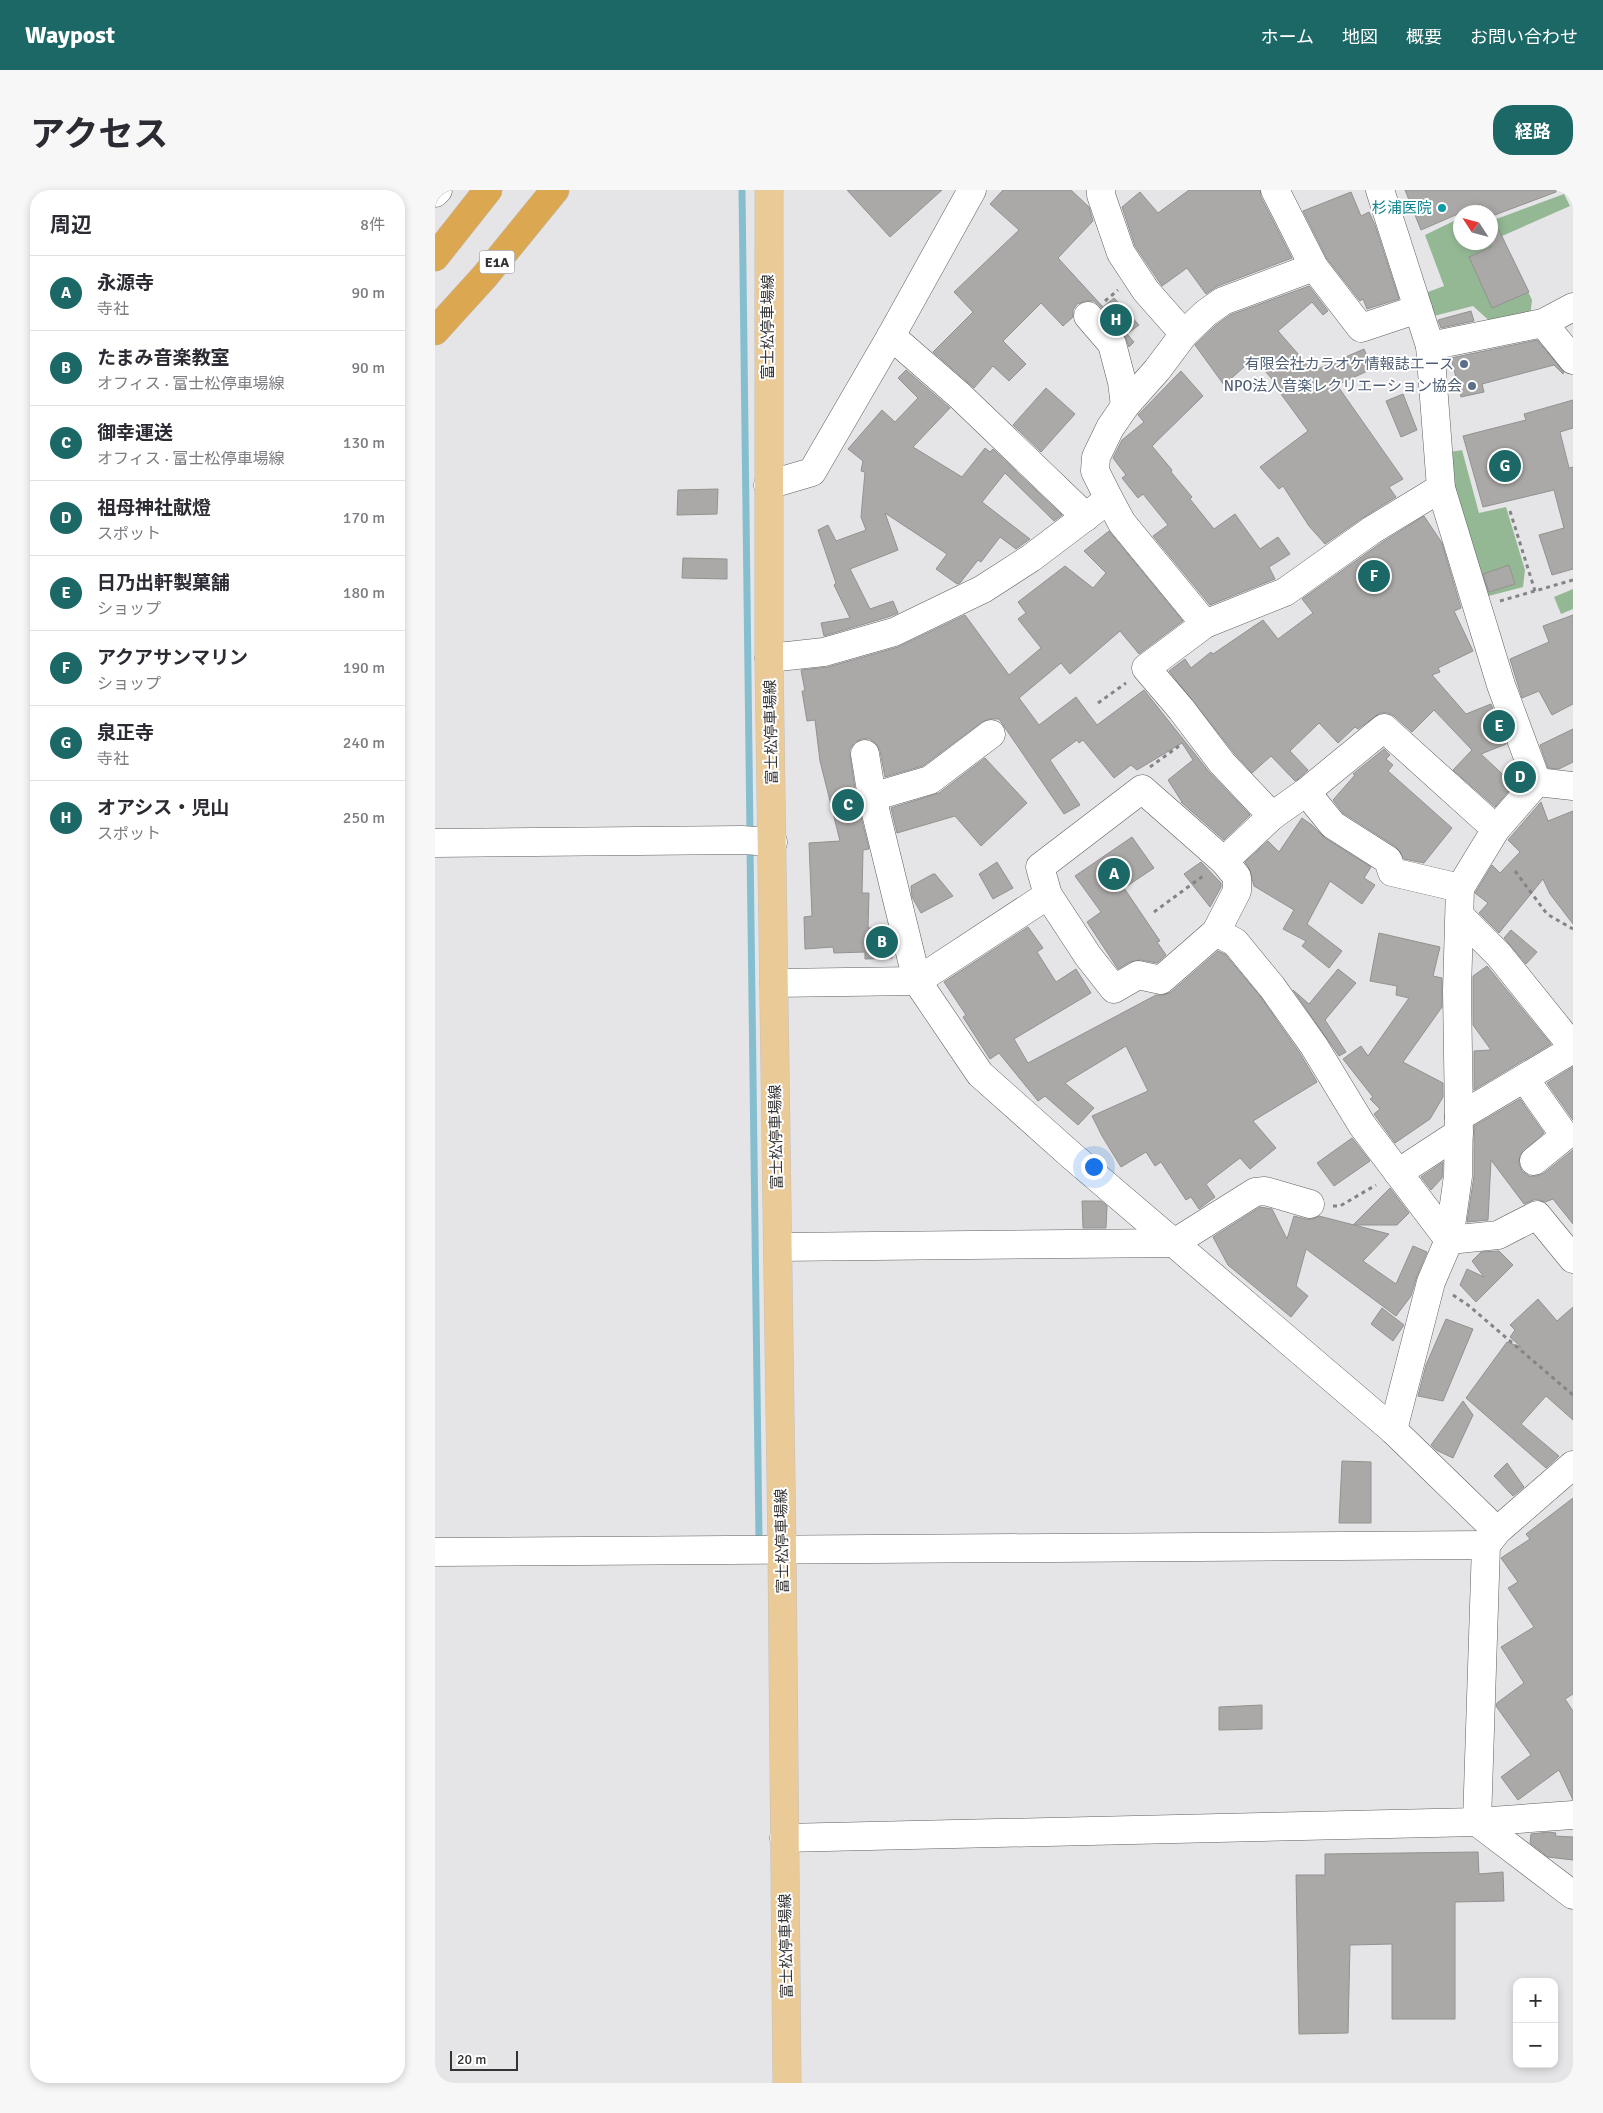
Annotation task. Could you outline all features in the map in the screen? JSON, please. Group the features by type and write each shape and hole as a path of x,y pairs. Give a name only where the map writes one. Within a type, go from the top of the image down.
{"highway":[{"path":"435,257 487,190"},
{"name":"E1A","path":"435,331 485,276 555,190"}],"main road":[{"name":"富士松停車場線","path":"769,190 769,658 759,841 774,983 787,2083"}],"street":[{"path":"435,193 438,190"},
{"path":"768,485 812,472 891,336 972,190"},
{"path":"1101,190 1101,195 1121,253 1146,291 1184,334"},
{"path":"1275,190 1315,267 1361,328 1418,309"},
{"path":"1380,190 1430,346 1441,488 1501,684 1537,782"},
{"path":"1205,624 1122,523 1095,471 1095,457 1110,428 1125,406 1157,370 1184,334 1206,312 1223,301 1315,267"},
{"path":"1430,346 1543,324 1573,307"},
{"path":"1088,316 1112,344 1125,406"},
{"path":"1543,324 1573,360"},
{"path":"891,336 959,394 1085,518"},
{"path":"1272,816 1222,763 1146,668 1205,624 1285,592 1372,530 1441,488"},
{"path":"769,658 824,652 894,632 983,589 1031,558 1109,499"},
{"path":"1224,861 1272,816 1306,792 1384,728 1496,829"},
{"path":"872,797 930,780 991,734"},
{"path":"865,754 872,797 917,981 980,1074 1071,1156 1393,1430 1491,1538 1477,1822"},
{"path":"1537,782 1573,786"},
{"path":"1393,1430 1431,1282 1449,1240 1458,1176 1457,992 1460,888 1496,829 1537,782"},
{"path":"1142,790 1224,861 1237,877 1237,891 1216,932 1161,980 1138,975 1114,989 1088,956 1047,895 1040,867 1142,790"},
{"path":"1306,792 1333,824 1388,860 1392,872 1460,888"},
{"path":"435,843 759,841"},
{"path":"774,983 917,981 1047,895"},
{"path":"1398,1173 1459,1125 1525,1079 1571,1038 1499,955 1460,916"},
{"path":"1216,932 1235,942 1272,987 1314,1046 1362,1125 1449,1240"},
{"path":"1525,1079 1565,1136 1534,1161"},
{"path":"778,1247 1174,1243 1255,1192 1265,1191 1310,1204"},
{"path":"1449,1240 1498,1235 1537,1215 1573,1259"},
{"path":"435,1552 782,1550 1491,1538 1573,1465"},
{"path":"784,1838 1477,1822 1573,1815"},
{"path":"1477,1822 1573,1895"}],"path":[{"path":"1088,316 1135,275"},
{"path":"1510,510 1535,591"},
{"path":"1478,608 1573,580"},
{"path":"1099,704 1146,668"},
{"path":"1142,790 1132,780 1199,732"},
{"path":"1154,912 1224,861"},
{"path":"1515,871 1547,914 1573,928"},
{"path":"1310,1204 1340,1206 1398,1173"},
{"path":"1431,1282 1468,1304 1573,1394"}],"green space":[{"path":"1564,194 1570,206 1502,236 1532,300 1530,317 1494,325 1473,306 1426,318 1420,295 1444,286 1425,235 1453,221 1453,250 1498,250 1498,218"},
{"path":"1462,450 1479,513 1506,507 1525,570 1523,587 1481,598 1445,453"},
{"path":"1573,589 1573,609 1561,614 1554,597"}],"building":[{"path":"847,190 942,190 890,237"},
{"path":"1003,190 1071,190 1089,207 1093,221 1058,258 1103,307 1114,298 1139,325 1127,334 1134,342 1129,347 1124,334 1100,306 1094,301 1086,301 1077,304 1073,310 1073,317 1063,326 1041,303 1003,341 1026,364 1009,381 993,366 974,388 933,352 973,312 954,292 1019,230 990,204"},
{"path":"1189,190 1260,190 1261,197 1292,258 1218,286 1206,294 1187,268 1162,286 1135,246 1122,207 1140,192 1158,213"},
{"path":"1405,190 1556,190 1556,192 1498,214 1498,205 1453,205 1453,216 1421,230"},
{"path":"1351,192 1361,216 1369,212 1375,225 1399,299 1367,309 1363,299 1360,301 1327,259 1303,211"},
{"path":"1498,228 1529,292 1492,308 1469,257 1484,250 1498,250"},
{"path":"1309,286 1328,311 1323,315 1312,302 1278,331 1313,371 1364,349 1372,369 1337,385 1403,479 1389,487 1396,497 1325,544 1309,526 1283,486 1279,489 1260,467 1308,431 1281,394 1283,392 1254,358 1224,385 1195,345 1216,325 1230,315"},
{"path":"1471,311 1474,321 1441,328 1438,320"},
{"path":"1537,340 1564,372 1563,374 1554,365 1482,384 1484,392 1461,397 1451,358"},
{"path":"906,370 950,408 913,447 962,477 985,448 990,452 993,449 1062,515 1054,521 1005,473 982,502 1030,539 1016,549 1000,537 981,562 978,560 960,583 957,584 936,569 947,554 885,513 898,550 850,569 870,609 893,601 898,613 824,636 821,623 850,618 834,585 836,583 818,530 828,525 836,541 866,530 861,517 865,472 861,471 863,461 848,449 882,410 895,422 918,398 898,378"},
{"path":"1181,371 1203,396 1152,446 1172,470 1171,472 1192,497 1190,499 1214,529 1235,514 1260,549 1278,537 1290,554 1269,567 1275,579 1210,605 1153,536 1168,525 1143,494 1138,498 1122,478 1126,475 1113,458 1122,440 1144,422 1138,415"},
{"path":"1046,388 1075,414 1041,452 1013,425"},
{"path":"1403,394 1417,430 1401,437 1386,401"},
{"path":"1573,400 1573,428 1560,432 1569,468 1573,467 1573,569 1552,575 1539,535 1564,528 1554,490 1483,507 1463,436 1526,420 1524,414"},
{"path":"718,489 717,514 677,515 678,490"},
{"path":"1424,516 1442,543 1461,608 1454,611 1473,651 1438,668 1440,672 1432,675 1466,714 1491,704 1506,744 1481,754 1514,785 1495,807 1453,770 1472,750 1434,710 1412,732 1394,716 1388,713 1380,713 1358,729 1355,727 1338,743 1319,723 1290,751 1308,770 1297,780 1295,781 1271,756 1252,773 1169,671 1185,659 1191,668 1211,652 1213,654 1263,620 1278,639 1313,613 1302,599 1381,543"},
{"path":"1109,531 1183,621 1139,654 1120,631 1070,674 1061,663 1019,698 1039,725 1076,697 1097,725 1144,690 1210,773 1250,815 1224,840 1181,802 1168,780 1193,760 1182,743 1137,770 1131,765 1114,778 1083,740 1079,743 1077,740 1050,760 1080,805 1064,814 999,719 989,719 982,722 923,766 885,777 877,745 870,739 862,739 855,742 850,749 850,756 857,801 869,849 863,850 862,893 869,893 868,928 888,928 892,943 892,958 865,959 865,952 834,953 833,947 805,949 804,917 812,916 809,843 840,841 820,761 815,720 807,721 802,691 805,691 801,670 828,667 898,647 965,615 1009,675 1041,648 1018,619 1026,613 1018,602 1065,566 1093,588 1106,573 1084,551"},
{"path":"683,558 727,559 727,579 682,578"},
{"path":"1509,565 1515,584 1489,592 1483,574"},
{"path":"1573,615 1573,704 1552,715 1539,691 1522,698 1510,659 1549,642 1543,626"},
{"path":"1573,729 1573,762 1559,769 1548,768 1540,745"},
{"path":"1384,749 1390,755 1386,759 1393,765 1388,771 1452,828 1424,863 1404,859 1396,847 1343,813 1333,800 1355,775 1353,774"},
{"path":"985,758 1027,803 981,846 955,816 897,833 891,808 939,793"},
{"path":"1541,802 1548,821 1573,811 1573,924 1550,894 1543,879 1499,933 1479,913 1488,903 1475,893 1492,865 1500,873 1520,852 1508,840"},
{"path":"1302,818 1325,838 1371,867 1364,878 1375,885 1362,904 1330,881 1307,924 1342,951 1329,968 1302,946 1306,941 1283,929 1294,910 1254,886 1249,868 1245,862 1268,841 1279,852"},
{"path":"1132,837 1154,868 1124,888 1160,941 1157,942 1166,955 1157,963 1141,960 1130,962 1118,969 1087,922 1101,912 1075,876"},
{"path":"997,862 1013,888 993,899 979,874"},
{"path":"1201,862 1221,883 1221,887 1210,907 1184,874"},
{"path":"933,874 953,896 921,913 912,897 911,886"},
{"path":"1028,927 1043,948 1037,952 1056,982 1076,969 1091,993 1014,1039 1028,1063 1156,995 1164,995 1171,992 1218,951 1225,954 1260,996 1301,1055 1317,1082 1253,1121 1276,1148 1250,1169 1240,1158 1206,1184 1215,1197 1199,1209 1191,1197 1186,1200 1161,1162 1155,1166 1146,1152 1121,1167 1092,1116 1148,1091 1126,1046 1065,1083 1094,1108 1078,1125 1045,1096 1038,1101 999,1053 990,1059 963,1017 966,1015 944,982"},
{"path":"1511,930 1537,952 1526,964 1504,938"},
{"path":"1379,933 1440,947 1433,976 1442,978 1442,1007 1403,1062 1443,1083 1443,1097 1430,1119 1395,1143 1374,1114 1380,1109 1370,1099 1373,1097 1343,1059 1361,1046 1368,1056 1409,998 1396,995 1397,986 1370,981"},
{"path":"1487,966 1551,1044 1474,1090 1474,1051 1491,1050 1473,1025 1473,976"},
{"path":"1338,969 1356,983 1325,1020 1346,1052 1339,1056 1293,990 1309,1004"},
{"path":"1573,1067 1573,1120 1547,1083"},
{"path":"1520,1099 1544,1133 1520,1155 1519,1163 1522,1171 1529,1176 1537,1176 1544,1173 1573,1150 1573,1224 1553,1199 1545,1202 1536,1199 1524,1204 1491,1160 1488,1220 1467,1222 1474,1176 1474,1126"},
{"path":"1352,1138 1370,1161 1334,1186 1317,1163"},
{"path":"1443,1162 1442,1178 1431,1190 1421,1177"},
{"path":"1390,1188 1409,1213 1397,1225 1353,1225"},
{"path":"1082,1201 1101,1201 1107,1206 1106,1228 1083,1228"},
{"path":"1260,1207 1272,1209 1287,1239 1294,1216 1313,1219 1319,1216 1389,1234 1363,1261 1396,1284 1413,1246 1427,1252 1411,1296 1396,1316 1306,1249 1296,1286 1308,1296 1291,1317 1228,1265 1213,1237"},
{"path":"1499,1251 1513,1265 1476,1302 1460,1285 1467,1269 1484,1277 1472,1261 1481,1252"},
{"path":"1538,1299 1557,1321 1573,1307 1573,1420 1546,1396 1521,1424 1559,1456 1546,1468 1466,1398 1507,1342 1521,1347 1510,1337 1515,1330 1510,1325"},
{"path":"1382,1308 1404,1325 1393,1341 1371,1324"},
{"path":"1446,1319 1473,1329 1443,1401 1418,1396 1426,1365"},
{"path":"1463,1401 1473,1415 1453,1458 1436,1450 1431,1445"},
{"path":"1342,1461 1371,1462 1371,1523 1339,1523"},
{"path":"1507,1463 1524,1487 1513,1496 1494,1476"},
{"path":"1573,1498 1573,1694 1565,1699 1573,1711 1573,1800 1559,1770 1518,1800 1501,1777 1531,1755 1496,1706 1497,1703 1524,1683 1501,1647 1534,1627 1508,1588 1518,1582 1501,1558 1530,1539 1526,1534"},
{"path":"1262,1705 1262,1729 1219,1730 1219,1707"},
{"path":"1556,1833 1555,1836 1573,1837 1573,1860 1548,1857 1530,1843 1531,1834"},
{"path":"1478,1852 1479,1874 1503,1872 1504,1901 1455,1902 1455,2019 1392,2019 1392,1944 1350,1945 1348,2033 1299,2034 1296,1875 1325,1875 1325,1854"}],"waterway":[{"path":"742,190 750,835"},
{"path":"750,845 759,1539"}],"place":[{"name":"杉浦医院","path":"1442,208"},
{"name":"オアシス・児山","path":"1116,320"},
{"name":"有限会社カラオケ情報誌エース","path":"1464,364"},
{"name":"NPO法人音楽レクリエーション協会","path":"1472,386"},
{"name":"泉正寺","path":"1505,466"},
{"name":"アクアサンマリン","path":"1374,576"},
{"name":"日乃出軒製菓舗","path":"1499,726"},
{"name":"祖母神社献燈","path":"1520,777"},
{"name":"御幸運送","path":"848,805"},
{"name":"永源寺","path":"1114,874"},
{"name":"たまみ音楽教室","path":"882,942"}]}
